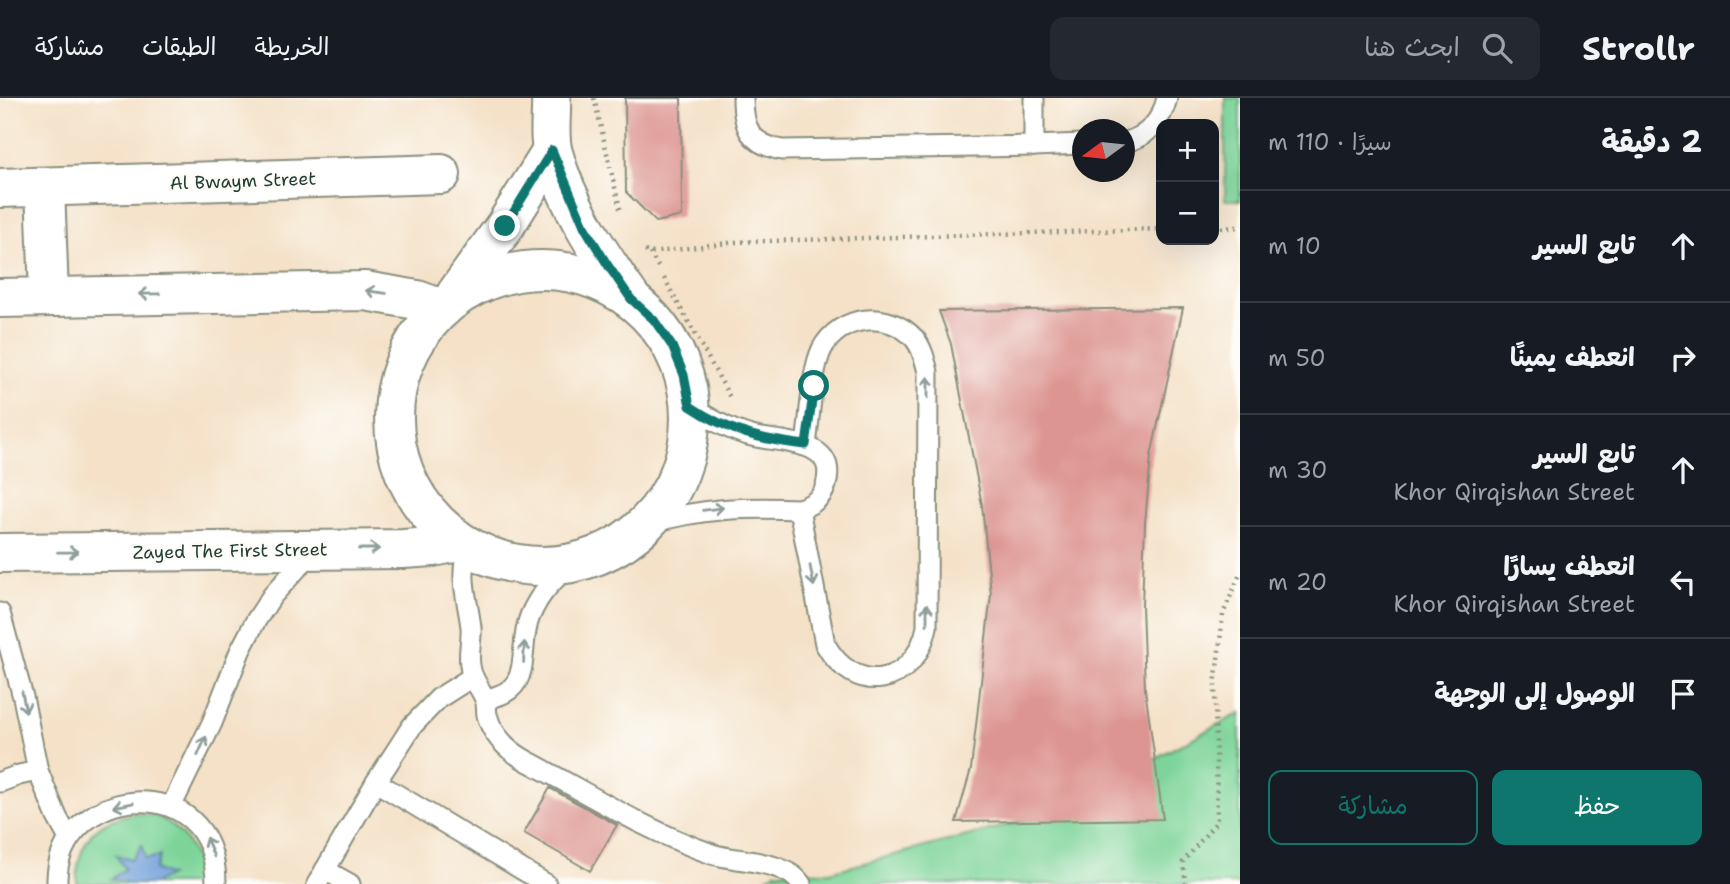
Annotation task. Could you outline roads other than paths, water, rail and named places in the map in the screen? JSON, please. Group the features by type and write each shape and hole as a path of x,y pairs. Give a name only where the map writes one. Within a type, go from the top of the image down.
{"street":[{"path":"551,98 552,150 585,228 631,299"},
{"path":"447,304 505,226 552,150"},
{"name":"Al Bwaym Street","path":"0,188 441,174"},
{"path":"45,187 49,296"},
{"path":"541,269 573,272 604,282 631,299 654,320 672,346 684,375 690,406 689,438 681,469 673,489 647,524 612,549 576,563 547,567 518,565 489,556 464,544 439,525 419,500 404,472 396,441 394,409 399,377 412,348 429,321 447,304 480,282 510,272 541,269"},
{"path":"0,298 365,290 447,304"},
{"name":"Zayed The First Street","path":"0,553 403,549 464,544"}],"lane":[{"path":"743,98 743,116 753,137 761,144 782,150 1072,144"},
{"path":"1034,98 1034,146"},
{"path":"1135,138 1146,133 1155,124 1167,98"},
{"path":"799,509 825,644 833,658 859,677 891,676 906,668 917,657 927,627 928,372 924,354 914,338 901,327 883,320 865,319 847,325 832,335 822,350 816,368 806,445"},
{"path":"647,524 674,516 731,507 799,509 810,506 825,490 828,480 823,458 806,445 772,441 729,429 690,406"},
{"path":"464,544 463,582 471,633 469,663 472,677 485,699 494,731 503,744 514,754 682,842 714,855 778,868 789,872 801,884"},
{"path":"171,807 212,723 240,651 255,622 279,587 315,550"},
{"path":"485,699 496,698 514,686 523,666 524,636 533,610 547,586 576,563"},
{"path":"0,612 23,697 38,771 69,839"},
{"path":"350,884 321,877 400,742 425,711 455,686 472,677"},
{"path":"0,782 38,771"},
{"path":"376,782 546,884"},
{"path":"57,884 61,855 69,839 82,825 97,813 114,805 153,802 188,816 208,839 214,853 216,884"}],"water":[{"path":"142,845 145,859 160,856 155,869 170,876 157,881 158,884 127,884 111,879 125,869 116,855 132,859"}]}
